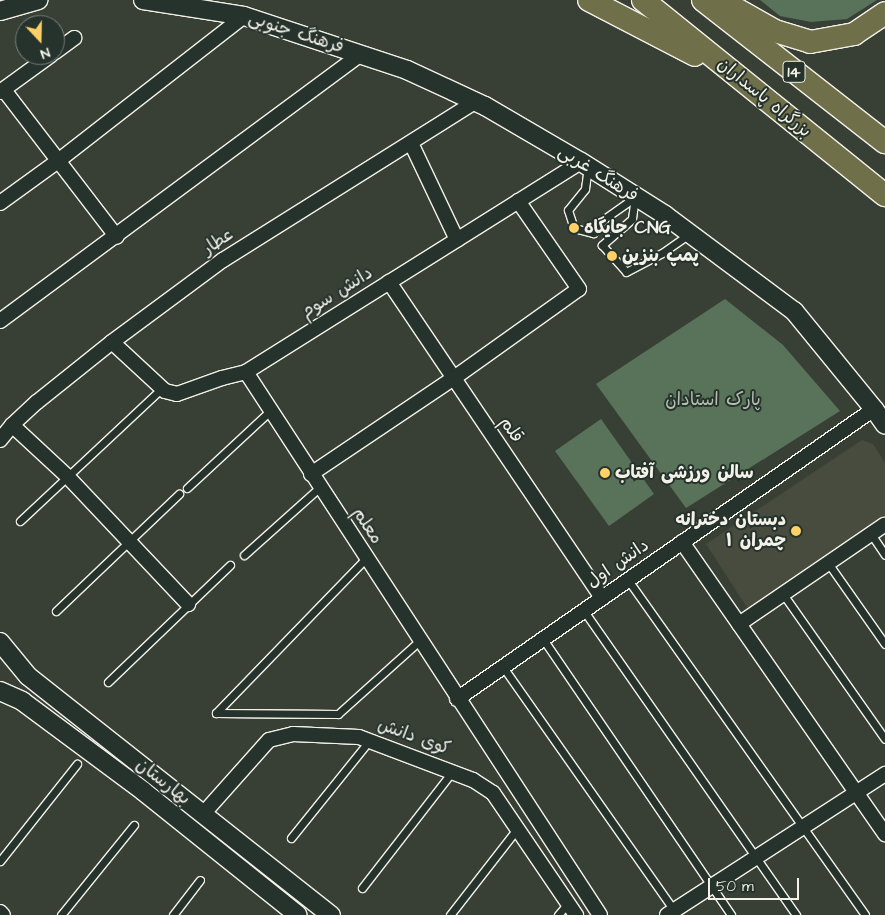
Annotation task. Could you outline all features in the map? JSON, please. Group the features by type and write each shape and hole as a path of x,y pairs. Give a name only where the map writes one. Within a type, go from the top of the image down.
{"highway":[{"name":"14","path":"589,0 740,79"},
{"name":"بزرگراه پاسداران","path":"643,0 885,195"},
{"name":"14","path":"703,0 885,142"},
{"path":"720,0 775,31 810,42 854,34 885,13"}],"street":[{"path":"0,10 38,0"},
{"name":"فرهنگ جنوبی","path":"142,0 244,16 360,54"},
{"path":"0,203 58,162 244,16"},
{"path":"65,45 74,38"},
{"path":"0,321 117,237 360,54"},
{"name":"فرهنگ غربی","path":"360,54 407,70 475,102 585,165 690,234 794,311 874,408 885,425"},
{"path":"37,65 2,91 117,237"},
{"name":"عطار","path":"0,440 12,425 36,402 112,342 223,260 475,102"},
{"path":"411,143 457,240"},
{"name":"دانش سوم","path":"162,388 177,394 222,378 246,372 518,201 585,165"},
{"path":"312,474 454,378 579,289 518,201"},
{"name":"قلم","path":"389,282 602,598"},
{"path":"112,342 162,388"},
{"name":"معلم","path":"246,372 457,699 600,915"},
{"name":"دانش اول","path":"457,699 874,408"},
{"path":"12,425 68,477 188,604"},
{"path":"739,624 884,525"},
{"path":"682,542 885,834"},
{"name":"بهارستان","path":"0,642 28,676 332,915"},
{"name":"بهارستان","path":"0,691 22,701 143,790 298,915"},
{"name":"کوی دانش","path":"203,814 270,740 293,734 359,737 453,771 474,780 493,793 576,915"},
{"path":"673,913 885,774"},
{"path":"0,912 3,915"}],"lane":[{"path":"585,165 585,189 568,210 574,228 593,232 604,218 636,197"},
{"path":"636,197 632,218 602,245 626,272 662,253 690,234"},
{"path":"20,521 162,388"},
{"path":"187,488 270,411"},
{"path":"244,555 320,487"},
{"path":"56,611 179,494"},
{"path":"871,534 885,555"},
{"path":"366,558 216,713 338,714 420,641"},
{"path":"828,563 885,644"},
{"path":"108,682 230,566"},
{"path":"628,580 865,915"},
{"path":"783,594 885,739"},
{"path":"584,611 796,915"},
{"path":"544,639 731,915"},
{"path":"503,667 673,913"},
{"path":"291,838 369,741"},
{"path":"0,861 77,764"},
{"path":"362,888 453,771"},
{"path":"61,915 134,825"},
{"path":"450,915 517,829"},
{"path":"173,915 200,880"},
{"path":"558,915 568,903"}],"shaded area":[{"name":"دبستان دخترانه چمران ۱","path":"862,440 873,444 885,463 885,518 748,609 706,544"}],"green space":[{"path":"760,0 877,0 847,19 811,22 780,16"},
{"name":"پارک استادان","path":"725,299 783,345 840,411 686,508 596,384"},
{"name":"سالن ورزشی آفتاب","path":"601,419 654,494 609,526 555,451"}],"place":[{"name":"جایگاه CNG","path":"574,228"},
{"name":"پمپ بنزین","path":"612,256"},
{"name":"سالن ورزشی آفتاب","path":"605,473"},
{"name":"دبستان دخترانه چمران ۱","path":"796,531"}]}
